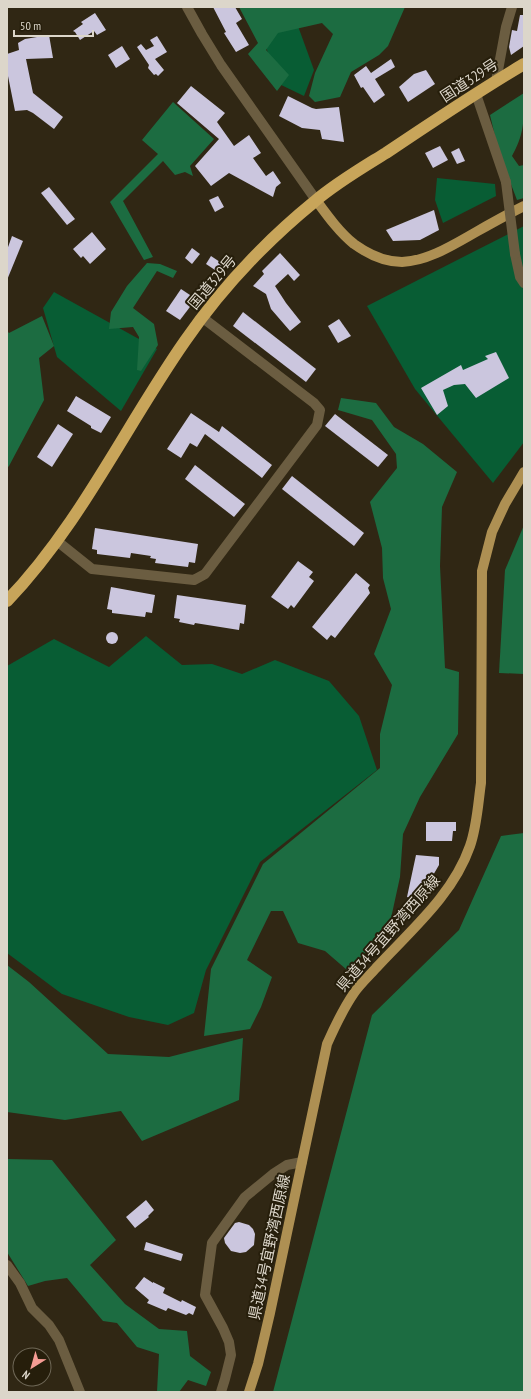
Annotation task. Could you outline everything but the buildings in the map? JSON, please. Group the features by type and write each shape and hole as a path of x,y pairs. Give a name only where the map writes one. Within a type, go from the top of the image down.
{"highway":[{"name":"国道329号","path":"7,602 25,582 57,541 185,341 236,276 289,223 316,200 524,64"}],"main road":[{"path":"316,200 336,226 354,244 379,258 397,262 418,259 434,254 524,206"},
{"name":"県道34号宜野湾西原線","path":"249,1392 258,1364 270,1312 327,1044 339,1017 355,992 434,908 459,871 470,847 477,816 481,783 482,571 492,532 524,472"}],"street":[{"path":"187,7 221,65 316,200"},
{"path":"496,81 506,27 512,7"},
{"path":"476,94 506,182 515,254 520,277 524,283"},
{"path":"57,541 92,568 194,580 205,574 317,425 320,410 314,403 202,318"},
{"path":"221,1392 231,1355 229,1342 223,1328 205,1295 212,1243 245,1197 272,1174 287,1165 302,1162"},
{"path":"7,1265 20,1283 32,1308 49,1325 59,1340 80,1392"}],"green space":[{"path":"239,7 405,7 388,46 379,55 351,72 340,97 315,102 309,96 315,73 333,34 322,23 278,33 266,50 289,75 277,91 248,54 258,43"},
{"path":"254,7 291,7 314,70 304,96 277,83"},
{"path":"524,93 524,118 522,133 512,156 519,166 524,165 524,198 517,200 499,153 490,115"},
{"path":"173,102 214,139 190,166 193,176 185,172 175,175 163,161 123,201 153,257 144,260 110,202 158,154 142,140"},
{"path":"437,178 495,184 496,196 443,223 435,200"},
{"path":"524,226 524,442 493,483 415,389 367,306"},
{"path":"147,263 160,264 177,271 173,278 157,271 133,308 154,324 158,345 141,371 137,370 139,337 133,327 109,329 111,312 127,286"},
{"path":"54,292 157,349 121,411 57,357 43,308"},
{"path":"42,316 54,346 39,358 44,400 7,468 7,331 9,333"},
{"path":"341,398 376,403 394,427 423,444 457,472 442,507 440,566 445,668 459,672 458,734 420,797 403,834 400,877 388,932 347,970 325,951 298,943 283,911 271,911 247,960 272,977 261,1007 250,1029 204,1036 211,969 263,864 380,768 380,734 392,685 374,654 391,609 383,578 382,548 370,502 397,468 396,454 372,420 338,410"},
{"path":"524,525 524,674 499,673 505,570"},
{"path":"146,636 182,665 212,664 242,674 275,660 329,681 359,716 377,770 260,862 206,970 194,1013 168,1025 129,1017 62,994 7,953 7,666 54,639 109,667"},
{"path":"524,833 524,1392 273,1392 372,1015 459,930 501,836"},
{"path":"7,965 29,982 108,1054 169,1057 243,1038 239,1100 142,1141 121,1111 65,1120 7,1112"},
{"path":"7,1159 52,1160 116,1240 90,1265 125,1304 159,1329 187,1331 190,1356 211,1372 206,1386 188,1380 179,1392 157,1392 159,1354 137,1347 117,1323 103,1321 67,1278 45,1281 28,1286 7,1252"}]}
